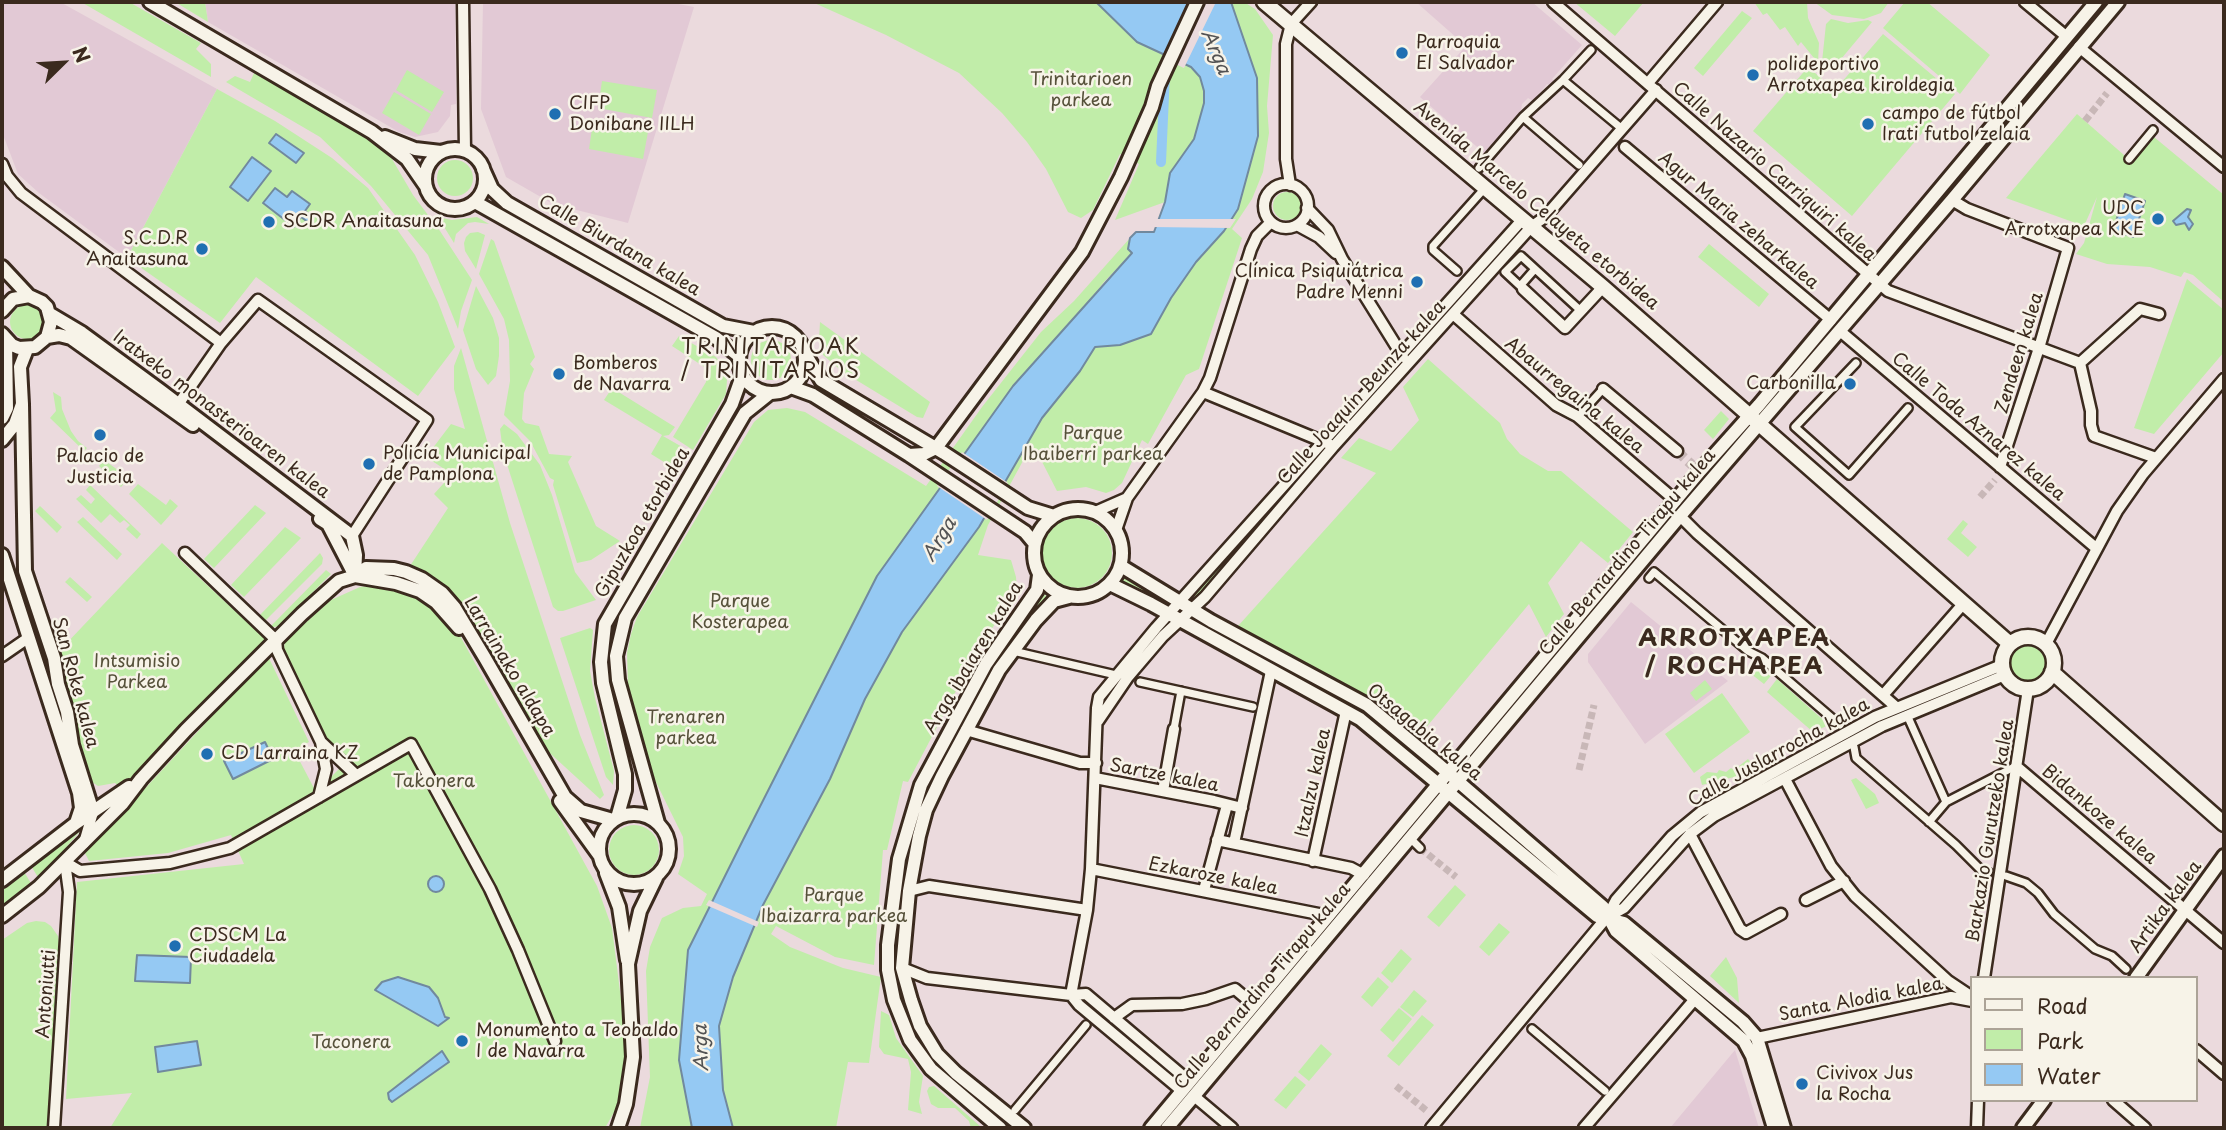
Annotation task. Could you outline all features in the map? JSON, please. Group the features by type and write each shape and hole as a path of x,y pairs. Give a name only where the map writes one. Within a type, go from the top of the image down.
{"main road":[{"name":"Avenida Marcelo Celayeta etorbidea","path":"1264,2 1602,287 2010,644"},
{"path":"2032,637 2046,644 2052,652 2054,662 2052,672 2043,684 2028,689 2011,682 2004,670 2003,657 2010,644 2017,639 2032,637"},
{"path":"2052,672 2224,824"}],"street":[{"path":"150,2 372,132 407,159 433,201 449,209 467,207 475,202 484,186 483,169 479,161 465,151 415,149 372,132"},
{"path":"463,2 465,151"},
{"path":"909,455 941,451 1082,252 1121,177 1152,107 1158,86 1197,2"},
{"path":"1152,107 1163,92 1207,2"},
{"path":"1290,185 1286,159 1286,44 1291,24 1311,2"},
{"name":"Calle Nazario Carriquiri kalea","path":"1553,2 1888,291 2080,363"},
{"name":"Calle Nazario Carriquiri kalea","path":"1652,86 1717,2"},
{"path":"2025,2 2067,37"},
{"name":"Calle Bernardino Tirapu kalea","path":"1167,1128 1189,1090 1254,1005 1364,875 1448,784 1680,516 1831,320 2096,2"},
{"name":"Calle Bernardino Tirapu kalea","path":"1151,1128 1416,843 1448,784 1675,501 1696,468 1755,419 1840,331 2118,2"},
{"path":"2079,47 2224,167"},
{"path":"1479,168 1523,117 1591,50"},
{"path":"1563,80 1621,128"},
{"name":"Calle Joaquín Beunza kalea","path":"1071,995 1087,910 1091,869 1099,697 1174,617 1192,610 1401,354 1527,223 1545,217 1621,128 1652,86"},
{"path":"1523,117 1579,164"},
{"path":"2129,159 2153,130"},
{"name":"Agur Maria zeharkalea","path":"1625,147 1831,320"},
{"path":"425,185 427,166 441,152"},
{"path":"2,164 20,193 221,343"},
{"name":"Calle Biurdana kalea","path":"483,169 492,189 507,203 723,326 754,332"},
{"path":"1290,185 1305,196 1307,208 1297,225 1283,228 1270,222 1264,210 1267,196 1276,187 1290,185"},
{"path":"1457,271 1433,250 1433,246 1484,189"},
{"name":"Zendeen kalea","path":"1952,200 1967,209 2068,248 2000,467"},
{"name":"Calle Biurdana kalea","path":"475,202 716,338 739,356"},
{"path":"1307,208 1328,230 1342,259 1408,363"},
{"path":"1116,530 1127,498 1203,392 1210,378 1251,249 1257,236 1270,222"},
{"name":"Calle Joaquín Beunza kalea","path":"1098,721 1174,617 1180,602 1453,314 1527,223"},
{"path":"1297,225 1319,237 1342,259"},
{"path":"2,267 29,296"},
{"path":"1535,269 1581,311"},
{"path":"1523,289 1565,328 1602,287"},
{"path":"2,311 13,299 29,296"},
{"name":"Iratxeko monasterioaren kalea","path":"29,296 42,302 50,314 82,334 219,443 328,524 360,572"},
{"path":"175,408 221,343 258,300 427,420 352,536"},
{"path":"2156,458 2094,436 2080,363 2140,309 2159,314"},
{"path":"4,337 19,348 41,343 50,330 50,314"},
{"name":"Abaurregaina kalea","path":"1453,314 1556,405 1577,416 1675,501"},
{"path":"804,352 800,377 791,387 770,393 759,391 742,376 739,356 741,346 754,332 765,327 778,327 790,332 799,341 821,380 941,451 1018,503 1039,513 1054,516"},
{"name":"Calle Toda Aznarez kalea","path":"1840,331 2096,548"},
{"name":"Iratxeko monasterioaren kalea","path":"47,337 59,335 71,338 175,408 352,536 350,556 339,581"},
{"path":"2,418 6,408 4,337"},
{"name":"San Roke kalea","path":"27,348 20,367 25,571 54,658 72,745 93,812"},
{"path":"1780,443 1856,363"},
{"name":"Gipuzkoa etorbidea","path":"615,819 625,790 625,774 603,683 601,662 605,624 732,404 742,376"},
{"path":"2046,644 2117,512 2156,458 2224,379"},
{"path":"791,387 813,395 909,455 1025,532 1035,544"},
{"name":"Abaurregaina kalea","path":"1582,412 1603,389 1677,451"},
{"path":"1203,392 1329,444"},
{"name":"Gipuzkoa etorbidea","path":"658,823 618,680 616,656 625,618 744,413 770,393"},
{"path":"2,440 16,424 22,404"},
{"path":"1795,427 1849,475 1908,408"},
{"path":"1095,512 1127,498"},
{"path":"1076,509 1095,512 1116,530 1121,542 1121,566 1110,584 1091,595 1069,597 1047,585 1039,575 1034,555 1035,544 1045,524 1054,516 1076,509"},
{"path":"1680,516 1896,707"},
{"path":"186,553 275,640 277,650 321,742 326,769 319,797"},
{"name":"San Roke kalea","path":"2,555 79,793 80,808 76,823"},
{"name":"Otsagabia kalea","path":"1121,566 1192,610 1367,705 1448,784 1597,916 1625,923 1743,1022 1751,1039"},
{"name":"Larrainako aldapa","path":"2,916 20,904 65,862 275,640 339,581 360,572 394,569 406,572 442,593 455,608 565,797 581,811 615,819"},
{"name":"Larrainako aldapa","path":"360,572 420,591 451,616 558,800 599,855"},
{"path":"1649,578 1654,572 1748,651 1762,658 1840,725"},
{"name":"Arga ibaiaren kalea","path":"1000,1128 932,1069 910,1040 885,971 900,859 921,785 986,664 1037,590 1039,575"},
{"name":"Otsagabia kalea","path":"1110,584 1360,719 1448,784"},
{"name":"Arga ibaiaren kalea","path":"1024,1128 956,1073 937,1054 920,1026 902,968 909,891 926,810 999,670 1054,601 1069,597"},
{"path":"1884,694 1964,603"},
{"path":"2,656 28,638"},
{"path":"1012,651 1116,676"},
{"name":"Calle Juslarrocha kalea","path":"1431,1128 1607,917 1616,900 1672,836 1701,812 1896,707 2004,670"},
{"name":"Calle Juslarrocha kalea","path":"1607,917 1624,908 1690,834 1714,817 1907,715 2004,670"},
{"path":"1234,843 1271,671"},
{"path":"1140,682 1253,707"},
{"name":"Barkazio Gurutzeko kalea","path":"1984,976 2028,689"},
{"path":"1163,791 1181,691"},
{"name":"Itzalzu kalea","path":"1313,861 1346,711"},
{"path":"1907,715 1946,802"},
{"path":"967,730 1080,763 1096,763"},
{"path":"321,742 356,775"},
{"path":"65,862 80,870 170,863 230,848 411,744 519,950 555,1041"},
{"path":"1854,747 1856,758 1981,870 1988,872"},
{"path":"1929,822 1946,802 2016,766"},
{"name":"Bidankoze kalea","path":"2016,766 2224,943"},
{"name":"Sartze kalea","path":"1095,778 1242,808"},
{"name":"Larrainako aldapa","path":"2,880 76,823 141,779"},
{"path":"1785,779 1831,866 1868,910 1970,998"},
{"path":"1204,890 1227,805"},
{"path":"83,843 93,812"},
{"path":"618,1128 626,1104 633,1057 628,964 619,907 599,855 600,839 615,819 634,814 651,818 658,823 667,837 669,855 640,911 628,964"},
{"path":"1690,834 1740,929 1746,933 1781,914"},
{"path":"1217,840 1351,868 1364,875"},
{"name":"Artika kalea","path":"2131,973 2186,910 2224,856"},
{"name":"Antoniutti","path":"54,1128 69,892 65,862"},
{"path":"604,869 612,878 634,885 656,878"},
{"name":"Ezkaroze kalea","path":"1091,869 1329,916"},
{"path":"2006,876 2026,883 2038,893 2053,914 2095,949 2112,956 2131,973"},
{"path":"1806,900 1844,881"},
{"path":"909,891 929,887 1087,910"},
{"name":"Otsagabia kalea","path":"1607,917 1616,931 1695,999 1751,1039"},
{"path":"902,968 927,978 1071,995 1086,994 1232,1128"},
{"path":"1114,1018 1132,1005 1182,1004 1235,989 1254,1005"},
{"path":"1071,995 1079,1005 1189,1090"},
{"name":"Santa Alodia kalea","path":"1751,1039 1951,997 1970,999"},
{"path":"1584,1128 1695,999"},
{"path":"1015,1110 1086,1025"},
{"path":"1532,1029 1605,1091"},
{"path":"1751,1039 1752,1056 1774,1128"},
{"path":"1751,1039 1784,1128"},
{"path":"2198,1052 2224,1074"},
{"path":"1977,1128 1978,1102"},
{"path":"2023,1128 2042,1102"},
{"path":"2115,1102 2145,1128"}],"shaded area":[{"path":"2,2 60,2 217,89 127,258 39,193 18,174 2,132"},
{"path":"205,2 455,2 456,104 451,105 450,116 438,132 415,137 399,132 208,22"},
{"name":"CIFP Donibane IILH","path":"483,2 668,2 694,7 628,223 553,204 506,177 481,109"},
{"path":"1416,2 1532,2 1582,45 1552,79 1554,81 1551,86 1547,84 1533,101 1528,98 1522,104 1521,111 1484,153 1420,97 1466,46"},
{"path":"1631,602 1728,681 1645,744 1588,662 1588,654"},
{"path":"1735,1050 1759,1128 1670,1128"}],"green space":[{"path":"81,2 129,2 201,43 196,49 211,64 211,77"},
{"path":"175,2 205,2 208,22"},
{"name":"Trinitarioen parkea","path":"812,2 1096,2 1137,42 1191,67 1200,77 1204,103 1194,139 1170,174 1165,202 1115,220 1139,164 1120,154 1093,210 1081,218 1068,212 1046,169 1027,142 1002,113 959,73 886,35"},
{"path":"1231,2 1244,2 1255,9 1273,35 1267,106 1269,133 1263,172 1252,199 1232,229 1242,238 1199,369 1186,375 1148,444 1142,440 1122,483 1114,490 1106,493 1086,487 1057,491 1037,452 1030,448 988,525 978,555 1011,560 1017,590 976,653 908,782 903,781 887,850 883,850 874,965 835,957 776,926 771,934 790,947 843,968 881,977 869,1063 848,1062 836,1128 733,1128 723,1090 719,1026 733,977 763,905 830,779 865,699 902,632 979,527 1042,418 1095,347 1120,345 1151,334 1171,298 1196,262 1224,231 1257,78"},
{"path":"1574,2 1644,2 1615,36"},
{"path":"1754,2 1807,2 1808,18 1819,43 1818,63 1801,42 1798,46 1785,27 1780,30 1767,13 1763,15"},
{"path":"1814,2 1889,2 1881,13 1864,19 1832,15"},
{"path":"1905,2 1927,2 1990,55 1960,94 1883,28"},
{"path":"1742,11 1752,18 1703,76 1694,68"},
{"path":"1831,19 1848,23 1868,20 1872,22 1829,70 1824,68 1822,62 1826,24"},
{"name":"campo de fútbol Irati futbol zelaia","path":"1883,34 1955,94 1852,216 1753,131 1808,67 1835,90"},
{"path":"407,70 444,92 432,112 396,90"},
{"path":"255,71 364,135 392,159 413,195 472,280 458,329 428,255 371,186 320,137 226,82 235,76 250,82"},
{"path":"602,81 657,90 652,118 598,108"},
{"name":"SCDR Anaitasuna","path":"217,89 275,121 332,158 368,188 415,255 438,302 455,347 418,396 256,277 220,323 127,258"},
{"path":"394,92 431,114 419,135 382,113"},
{"name":"UDC Arrotxapea KKE","path":"2077,114 2132,162 2154,137 2224,195 2224,302 2193,275 2184,272 2181,277 2150,267 2107,264 2076,254 2084,243 2097,197 2084,226 2006,198"},
{"path":"593,122 648,132 643,159 589,149"},
{"path":"455,160 468,165 473,178 468,191 455,196 442,191 437,178 442,165"},
{"path":"1287,192 1297,196 1301,206 1297,216 1287,220 1277,216 1273,206 1277,196"},
{"path":"438,217 452,220 477,217 489,224 468,223 456,234 454,243"},
{"path":"470,233 485,235 476,269 465,251 464,243"},
{"name":"Parque Kosterapea","path":"1130,238 1128,249 1132,253 1104,282 877,576 688,954 679,1060 692,1128 640,1128 650,1077 646,971 650,947 662,918 683,908 701,906 707,894 678,874 684,856 683,837 653,776 628,687 627,653 637,617 754,422 768,410 787,408 805,412 926,486 982,407 1041,332 1074,301"},
{"path":"491,239 494,241 535,357 530,364 534,369 524,393 522,419 525,423 539,426 549,454 572,456 568,462 596,526 620,541 591,560 577,563 553,485 554,480 550,478 530,441 504,415 510,381 509,340 504,319 479,274"},
{"path":"1509,239 1512,241 1419,346 1416,344"},
{"path":"1709,244 1769,294 1759,307 1698,257"},
{"path":"2187,279 2224,310 2224,352 2154,434 2134,428"},
{"path":"476,286 493,318 499,338 496,376 488,385 476,369 463,330"},
{"path":"27,305 39,310 44,322 39,334 27,339 15,334 10,322 15,310"},
{"path":"820,322 930,402 923,418 917,417 843,372 823,355 819,341"},
{"path":"679,336 716,357 725,370 727,380 726,394 693,450 673,437 706,382 707,373 706,368 672,346"},
{"path":"771,340 779,341 785,346 790,352 790,368 785,374 779,379 771,380 763,379 757,374 752,368 751,360 752,352 757,346 763,341"},
{"path":"461,348 510,523 580,735 604,795 600,799 541,745 451,595 442,585 410,566 448,508 434,494 452,474 426,457 451,424 465,429 454,389 454,366"},
{"path":"1428,359 1500,423 1507,439 1520,454 1548,471 1561,471 1633,532 1608,563 1581,541 1548,583 1564,614 1546,637 1529,604 1419,736 1377,701 1238,626 1376,473 1341,458 1359,438 1391,451 1419,420 1403,387"},
{"path":"612,388 675,427 669,435 663,436 684,448 672,467 651,454 662,435 604,400"},
{"path":"53,392 61,397 62,409 71,431 87,448 84,451 50,418 56,411"},
{"path":"1721,411 1729,419 1713,439 1704,430"},
{"path":"504,424 517,434 540,465 575,572 596,600 563,611 553,607 503,452 500,429"},
{"path":"1314,457 1318,461 1196,597 1193,595"},
{"path":"104,460 129,478 121,487 99,466"},
{"path":"138,484 166,505 170,499 178,506 161,525 129,494"},
{"path":"90,485 141,534 137,539 126,529 130,525 124,520 120,523 110,514 101,523 76,499 81,495 91,504 95,499 86,490"},
{"path":"255,505 266,513 214,568 204,559"},
{"path":"40,506 62,527 57,533 35,511"},
{"path":"83,517 122,554 117,560 77,522"},
{"path":"1070,518 1084,518 1097,524 1106,533 1112,553 1110,566 1102,578 1084,588 1070,588 1057,582 1048,573 1042,560 1042,546 1048,533 1057,524"},
{"path":"1963,520 1968,524 1961,533 1977,547 1968,557 1947,539"},
{"path":"285,527 301,538 244,597 231,585"},
{"name":"Intsumisio Parkea","path":"162,543 265,639 138,775 121,788 115,783 98,786 92,782 76,736 77,720 65,682 62,648"},
{"path":"320,553 322,564 263,623 259,616"},
{"path":"326,570 331,574 279,626 269,628"},
{"path":"70,577 92,597 87,602 65,582"},
{"path":"1124,578 1165,600 1163,603 1122,582"},
{"name":"Takonera","path":"381,584 413,588 453,623 597,886 612,928 626,1039 625,1074 617,1107 605,1128 110,1128 132,1093 66,1099 77,882 244,864 231,835 168,853 89,861 85,853 268,656 309,742 294,750 316,792 341,767 288,660 285,641 331,600 360,587"},
{"path":"1043,593 1047,597 995,668 932,788 898,964 902,993 922,1043 946,1072 1013,1128 1006,1128 938,1071 918,1044 897,995 892,961 903,863 927,783 989,666"},
{"path":"1200,620 1366,710 1436,770 1434,773 1363,713 1198,623"},
{"path":"590,628 593,630 590,671 614,771 613,785 606,777 560,638"},
{"path":"2027,644 2040,650 2046,663 2040,676 2027,682 2014,676 2008,663 2014,650"},
{"path":"1756,658 1774,672 1764,684 1746,670"},
{"path":"1777,679 1829,725 1813,732 1767,692"},
{"path":"1705,680 1712,689 1696,701 1690,693"},
{"path":"1722,693 1750,732 1694,773 1665,734"},
{"path":"1748,759 1754,766 1738,776 1702,785 1700,777 1707,772 1726,772 1731,768 1734,770"},
{"path":"1856,778 1875,794 1879,803 1866,809 1851,780"},
{"path":"634,825 652,832 659,850 652,868 634,875 616,868 609,850 616,832"},
{"path":"79,827 82,829 39,879 30,864"},
{"path":"23,870 32,885 2,909 2,887"},
{"path":"1455,885 1466,895 1439,927 1427,917"},
{"path":"36,921 51,926 58,936 60,947 48,1128 2,1128 2,940 27,923"},
{"path":"1499,923 1510,932 1489,956 1479,947"},
{"path":"1401,949 1412,959 1392,983 1381,973"},
{"path":"1726,957 1737,978 1739,1003 1710,976"},
{"path":"1378,977 1389,987 1372,1007 1361,997"},
{"path":"1414,990 1427,1001 1413,1017 1400,1007"},
{"path":"1399,1008 1412,1019 1393,1042 1380,1030"},
{"path":"881,1011 889,1015 896,1038 923,1076 919,1102 922,1114 908,1110 911,1072 908,1059 884,1054 879,1047"},
{"path":"1422,1015 1434,1025 1399,1066 1387,1056"},
{"path":"1321,1044 1332,1054 1309,1081 1298,1072"},
{"path":"1295,1076 1306,1085 1286,1109 1274,1100"},
{"path":"934,1086 982,1128 971,1128 969,1121 955,1108 938,1108 931,1104 927,1091"}],"water":[{"name":"Arga","path":"1096,2 1231,2 1257,78 1258,136 1238,209 1224,231 1196,262 1171,298 1151,334 1120,345 1095,347 1080,371 1042,418 979,527 902,632 865,699 830,779 763,905 733,977 719,1026 723,1090 733,1128 692,1128 679,1060 688,950 877,576 1013,386 1132,253 1128,249 1130,238 1136,232 1154,232 1165,202 1170,173 1194,139 1204,103 1200,77 1191,67 1137,42"},
{"path":"276,134 304,153 296,163 269,143"},
{"path":"252,157 271,171 248,201 230,187"},
{"path":"275,188 287,197 292,191 310,204 305,211 313,217 309,223 301,217 294,227 263,203"},
{"path":"2125,194 2145,201 2133,237 2113,230"},
{"path":"2187,209 2191,210 2188,217 2193,224 2189,230 2185,223 2176,225 2173,221"},
{"path":"265,742 273,759 233,779 224,761"},
{"path":"436,876 444,884 436,892 428,884"},
{"path":"137,955 191,957 190,983 135,981"},
{"path":"398,977 429,987 438,998 445,1017 449,1018 438,1026 375,990 382,982"},
{"path":"197,1041 201,1065 158,1072 155,1047"},
{"path":"442,1051 449,1062 392,1102 389,1099 388,1093"}],"pier":[{"path":"1190,2 1216,2 1184,68 1164,59"},
{"path":"1155,219 1236,219 1230,228 1152,227"},
{"path":"962,452 1008,483 987,520 937,486"},
{"path":"709,900 759,922 757,927 706,905"}],"waterway":[{"path":"1161,162 1165,74"}],"tunnel":[{"path":"2085,121 2107,93"},
{"path":"1677,451 1692,465"},
{"path":"1980,497 1995,480"},
{"path":"1579,770 1594,705"},
{"path":"1420,848 1456,877"},
{"path":"1396,1086 1427,1111"}],"place":[{"name":"Parroquia El Salvador","path":"1402,53"},
{"name":"polideportivo Arrotxapea kiroldegia","path":"1753,75"},
{"name":"CIFP Donibane IILH","path":"555,114"},
{"name":"campo de fútbol Irati futbol zelaia","path":"1868,124"},
{"name":"UDC Arrotxapea KKE","path":"2158,219"},
{"name":"SCDR Anaitasuna","path":"269,222"},
{"name":"S.C.D.R Anaitasuna","path":"202,249"},
{"name":"Clínica Psiquiátrica Padre Menni","path":"1417,282"},
{"name":"Bomberos de Navarra","path":"559,374"},
{"name":"Carbonilla","path":"1850,384"},
{"name":"Palacio de Justicia","path":"100,435"},
{"name":"Policía Municipal de Pamplona","path":"369,464"},
{"name":"CD Larraina KZ","path":"207,754"},
{"name":"CDSCM La Ciudadela","path":"175,946"},
{"name":"Monumento a Teobaldo I de Navarra","path":"462,1041"},
{"name":"Civivox Jus la Rocha","path":"1802,1084"}],"district":[{"name":"TRINITARIOAK / TRINITARIOS","path":"771,360"},
{"name":"ARROTXAPEA / ROCHAPEA","path":"1735,653"}],"park label":[{"name":"Parque Ibaiberri parkea","path":"1093,444"},
{"name":"Trenaren parkea","path":"686,728"},
{"name":"Parque Ibaizarra parkea","path":"834,906"},
{"name":"Taconera","path":"351,1043"}]}
